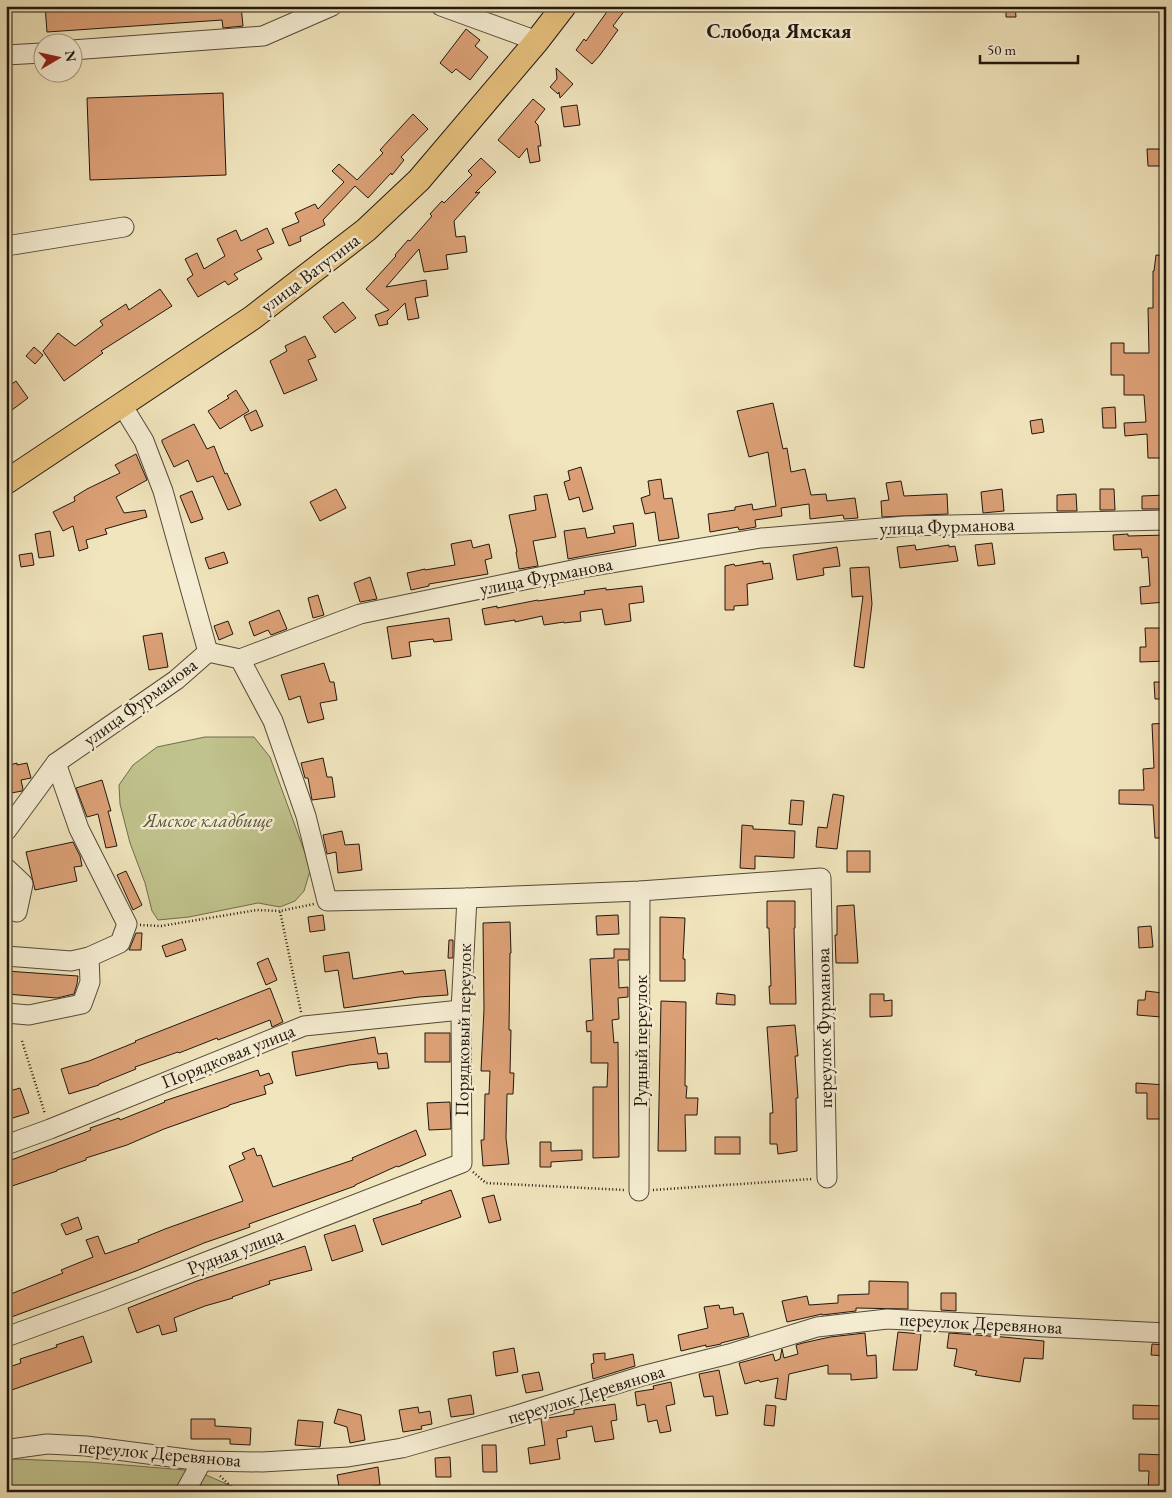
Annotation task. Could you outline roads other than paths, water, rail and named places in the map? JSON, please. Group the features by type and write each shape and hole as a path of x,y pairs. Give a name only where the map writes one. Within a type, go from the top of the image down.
{"main road":[{"name":"улица Ватутина","path":"6,482 252,318 366,230 419,180 537,41 564,6"}],"street":[{"path":"82,49 262,36 332,6"},
{"path":"441,6 537,41"},
{"path":"6,55 32,53"},
{"path":"6,246 124,227"},
{"path":"122,405 144,441 163,491 208,652"},
{"name":"улица Фурманова","path":"6,831 56,763 176,680 208,652 240,659 360,614 582,568 762,538 906,526 1166,520"},
{"path":"240,659 273,721 306,816 327,901 640,891"},
{"path":"6,956 71,961 88,957 120,942 127,924 79,829 56,763"},
{"path":"6,868 23,884 17,912 6,907"},
{"name":"переулок Фурманова","path":"640,891 821,878 827,1178"},
{"name":"Рудный переулок","path":"640,891 640,1191"},
{"name":"Порядковый переулок","path":"462,1163 461,1010 467,898"},
{"path":"6,1013 29,1015 82,1004 90,982 88,957"},
{"name":"Порядковая улица","path":"6,1145 304,1026 461,1010"},
{"name":"Рудная улица","path":"6,1337 105,1301 462,1163"},
{"name":"переулок Деревянова","path":"6,1451 47,1444 86,1446 202,1460 262,1462 348,1457 402,1448 514,1416 642,1376 729,1354 817,1327 887,1319 1166,1332"},
{"path":"185,1492 202,1460"}],"district":[{"name":"Слобода Ямская","path":"779,31"}],"park label":[{"name":"Ямское кладбище","path":"208,820"}]}
